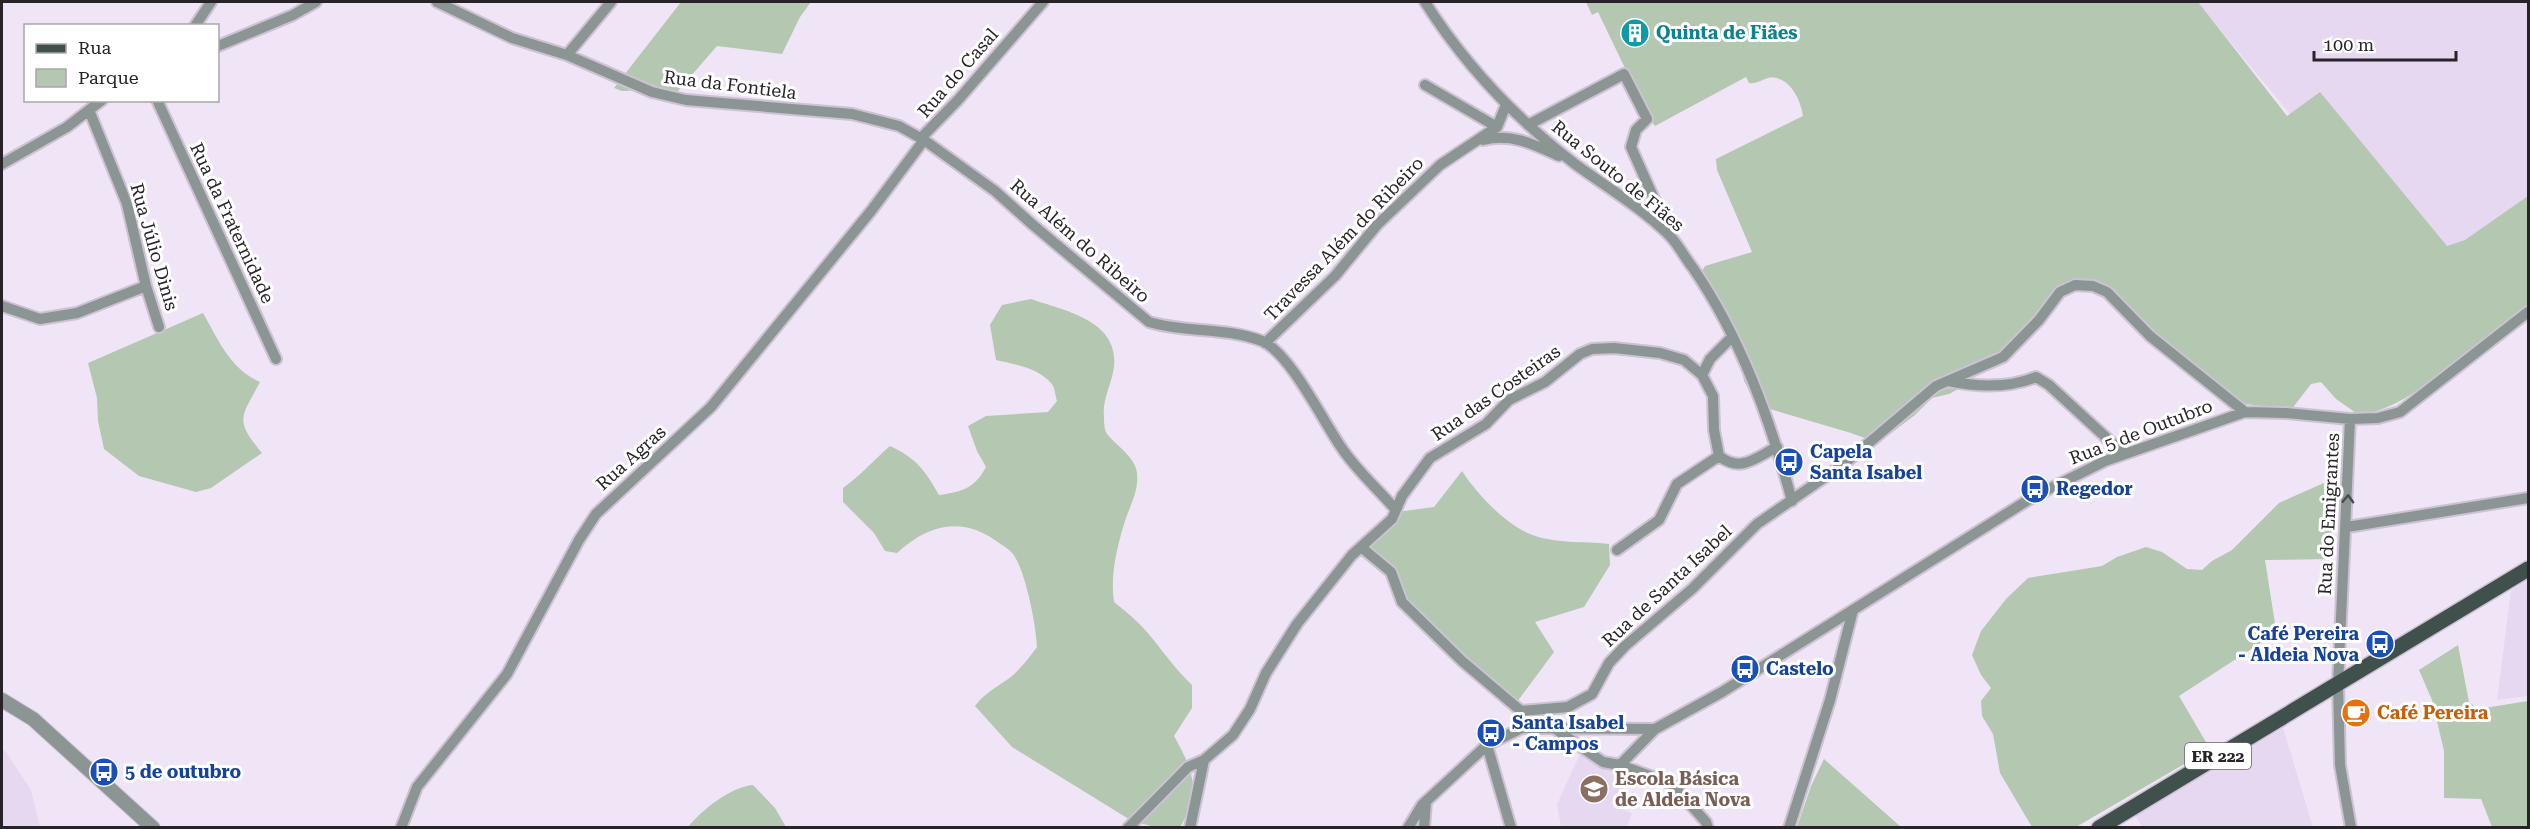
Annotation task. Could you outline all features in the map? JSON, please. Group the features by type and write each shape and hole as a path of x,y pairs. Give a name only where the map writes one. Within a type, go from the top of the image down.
{"main road":[{"name":"ER 222","path":"2099,828 2529,569"}],"street":[{"path":"196,24 211,2"},
{"path":"219,46 293,15 316,2"},
{"name":"Rua da Fontiela","path":"437,2 512,38 567,55 621,81 652,92 686,100 852,114 899,126 923,139"},
{"path":"567,55 611,2"},
{"name":"Rua do Casal","path":"923,139 1043,2"},
{"name":"Rua Souto de Fiães","path":"1425,2 1446,35 1506,105 1573,162 1670,236 1712,296 1732,337 1768,418 1792,501"},
{"path":"1528,124 1624,74 1647,118 1636,130 1631,147 1670,236"},
{"path":"1425,85 1497,127 1506,105"},
{"path":"2,164 67,127 99,102"},
{"name":"Rua da Fraternidade","path":"158,102 276,359"},
{"name":"Rua Júlio Dinis","path":"88,110 127,204 146,286 159,327"},
{"name":"Travessa Além do Ribeiro","path":"1265,343 1335,276 1377,225 1440,165 1497,127"},
{"name":"Travessa Além do Ribeiro","path":"1478,141 1497,137 1521,139 1573,162"},
{"name":"Rua Além do Ribeiro","path":"923,139 995,190 1033,225 1149,322 1162,326 1246,336 1265,343 1281,357 1307,392 1342,449 1396,510"},
{"name":"Rua Agras","path":"401,828 417,787 507,674 579,540 596,514 711,407 871,211 923,139"},
{"name":"Rua de Santa Isabel","path":"1521,711 1568,707 1592,694 1609,663 1625,646 1692,589 1757,524 1844,464 1936,386 2003,357 2039,320 2060,292 2075,285 2093,286 2107,292 2150,336 2245,412"},
{"path":"2,306 39,319 77,313 146,286"},
{"name":"Rua 5 de Outubro","path":"1620,765 1655,729 1722,692 2033,497 2124,454 2245,412 2285,412 2350,419 2378,418 2400,412 2529,312"},
{"path":"1732,337 1710,358 1702,375 1713,396 1714,430 1719,456 1728,463 1742,465 1777,447"},
{"name":"Rua das Costeiras","path":"1128,828 1188,766 1204,760 1233,735 1250,709 1266,673 1297,624 1352,555 1383,528 1396,510 1402,496 1430,458 1486,424 1509,400 1545,382 1580,354 1592,349 1614,348 1660,353 1684,360 1702,375"},
{"path":"1948,381 1968,385 2001,385 2022,383 2036,376 2049,385 2124,454"},
{"name":"Rua do Emigrantes","path":"2350,419 2347,527 2337,684 2340,765 2351,828"},
{"path":"1617,550 1659,520 1677,484 1719,456"},
{"path":"2347,527 2529,498"},
{"path":"1361,547 1390,572 1402,602 1462,661 1521,711 1522,728"},
{"path":"1789,828 1830,699 1853,610"},
{"path":"2,700 33,720 143,823 153,828"},
{"name":"Rua 5 de Outubro","path":"1407,828 1426,802 1487,745 1522,728 1655,729"},
{"path":"1554,728 1603,762 1620,765 1671,784 1706,822 1708,828"},
{"path":"1487,745 1511,828"},
{"path":"1190,828 1204,760"},
{"path":"1424,828 1426,802"}],"shaded area":[{"path":"2197,2 2528,2 2528,242 2467,289 2317,97 2290,114"},
{"path":"2528,580 2528,696 2497,700 2511,591"},
{"path":"2283,728 2313,827 2142,827 2135,815"},
{"path":"2,750 6,752 31,790 40,827 2,827"},
{"name":"Escola Básica de Aldeia Nova","path":"1581,752 1600,765 1629,774 1616,807 1632,813 1627,827 1561,827 1557,804"}],"green space":[{"path":"681,2 811,2 800,17 782,54 717,46 677,92 666,95 643,90 622,91 614,88"},
{"path":"1586,2 2198,2 2287,116 2320,92 2447,246 2465,240 2528,196 2528,314 2488,336 2412,394 2396,403 2359,415 2336,399 2321,382 2311,384 2291,410 2246,404 2215,392 2106,297 2089,288 2065,291 1964,386 1949,394 1932,398 1915,415 1878,443 1763,407 1751,394 1744,381 1742,365 1699,276 1705,266 1752,252 1717,170 1716,159 1803,116 1800,102 1792,89 1782,80 1768,78 1749,83 1746,77 1655,126 1598,12 1592,15"},
{"path":"1031,299 1074,313 1087,320 1108,338 1113,351 1113,373 1104,404 1105,428 1107,434 1133,462 1137,473 1135,492 1115,561 1114,602 1143,628 1192,685 1192,708 1174,736 1190,770 1193,791 1187,814 1180,827 1155,827 1132,821 1012,747 975,706 987,693 1016,673 1037,647 1026,586 1018,562 1010,551 986,534 960,526 934,530 922,535 897,553 885,551 874,533 843,502 843,488 890,446 907,455 919,466 939,495 967,488 977,480 986,467 977,451 968,426 986,416 1048,412 1057,401 1052,385 1033,370 996,360 990,325 1002,305"},
{"path":"203,313 233,361 260,382 243,418 247,433 262,453 211,488 196,492 139,476 104,449 98,421 97,398 88,363"},
{"path":"1462,471 1492,507 1511,523 1530,534 1559,541 1609,544 1610,565 1584,607 1535,622 1554,652 1517,702 1430,623 1364,551 1390,528 1397,512 1434,507"},
{"path":"2326,482 2335,490 2330,559 2265,560 2276,630 2270,637 2179,696 2210,749 2076,827 2032,827 2000,773 1993,734 1982,716 1981,701 1991,688 1981,675 1972,655 1981,631 2006,599 2028,578 2102,566 2117,557 2146,547 2162,552 2187,569 2202,570 2212,561 2232,550 2279,503"},
{"path":"2458,645 2469,702 2478,709 2528,701 2528,827 2492,827 2481,799 2444,798 2444,751 2432,700 2419,670"},
{"path":"1824,759 1901,827 1797,827 1811,786"},
{"path":"753,785 775,808 786,827 688,827 717,800 735,790"}],"place":[{"name":"Quinta de Fiães","path":"1635,33"},
{"name":"Capela Santa Isabel","path":"1789,462"},
{"name":"Regedor","path":"2035,489"},
{"name":"Café Pereira - Aldeia Nova","path":"2380,644"},
{"name":"Castelo","path":"1745,669"},
{"name":"Café Pereira","path":"2356,713"},
{"name":"Santa Isabel - Campos","path":"1491,733"},
{"name":"5 de outubro","path":"104,772"},
{"name":"Escola Básica de Aldeia Nova","path":"1594,789"}]}
